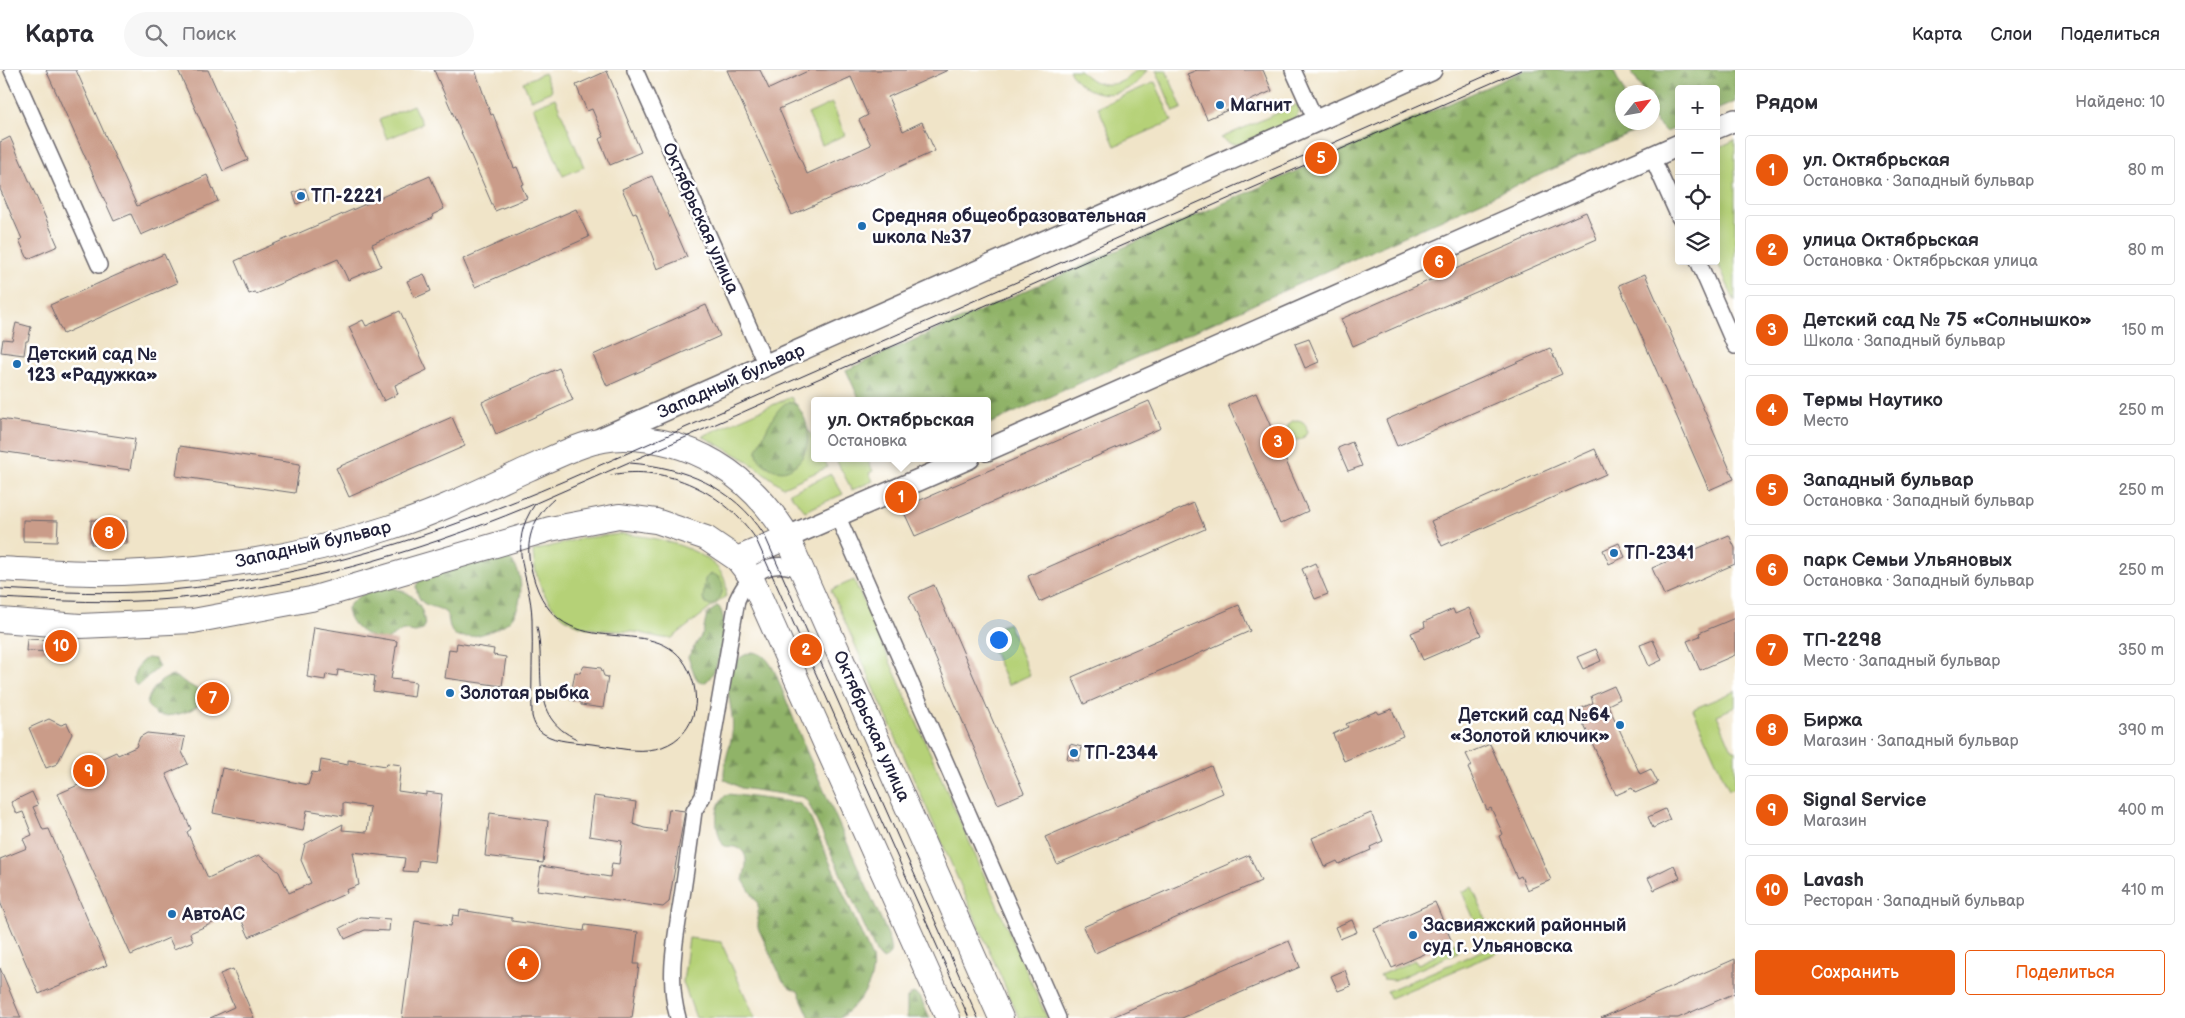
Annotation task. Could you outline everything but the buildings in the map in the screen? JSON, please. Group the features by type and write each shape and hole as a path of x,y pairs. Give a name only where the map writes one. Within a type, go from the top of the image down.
{"main road":[{"name":"Октябрьская улица","path":"592,442 623,438 647,440 690,450 710,459 726,468 758,495 788,537 1001,1018"},
{"name":"Западный бульвар","path":"0,569 120,573 159,572 216,566 280,555 396,526 592,442"},
{"path":"0,620 80,626 193,621 311,599 550,529 619,516 656,522 706,538 748,562 948,1018"},
{"path":"748,562 788,537"}],"street":[{"path":"12,70 99,265"},
{"name":"Октябрьская улица","path":"635,70 766,365"},
{"path":"1294,70 1316,121"},
{"name":"Западный бульвар","path":"592,442 1431,70"},
{"path":"1720,126 1735,120"},
{"path":"991,448 1675,147"},
{"path":"1652,157 1675,208"},
{"path":"1700,265 1735,346"},
{"path":"788,537 960,462"},
{"path":"838,516 1058,1018"},
{"path":"678,1018 674,1006 672,974 694,810 703,796 737,600 744,584 748,562 792,566 803,571"}],"green space":[{"path":"1069,70 1080,70 1093,81 1108,84 1123,81 1136,70 1147,70 1130,88 1108,94 1086,88"},
{"path":"1156,70 1166,70 1182,108 1174,112"},
{"path":"1525,70 1613,70 1620,85 1615,85 1615,130 1639,130 991,423 991,397 858,397 846,370"},
{"path":"1630,70 1735,70 1735,102 1720,108 1720,85 1675,85 1675,129 1666,132 1660,126 1660,85 1640,85"},
{"path":"544,73 552,91 531,100 523,82"},
{"path":"1155,82 1172,121 1115,146 1098,107"},
{"path":"555,98 584,167 563,176 533,107"},
{"path":"832,103 845,135 822,145 808,114"},
{"path":"1298,104 1299,113 1295,119 1239,144 1231,144 1221,138"},
{"path":"413,105 422,124 387,139 379,120"},
{"path":"1735,140 1735,302 1719,265 1720,147"},
{"path":"791,397 811,435 811,462 825,462 828,467 783,487 746,460 702,436"},
{"path":"788,402 796,404 802,414 808,429 808,441 806,450 797,464 783,471 775,470 758,458 757,450 774,416"},
{"path":"1297,420 1304,423 1307,430 1304,437 1297,440 1290,437 1287,430 1290,423"},
{"path":"837,462 869,462 873,471 869,473 873,481 852,490"},
{"path":"831,474 843,494 805,511 789,493"},
{"path":"622,534 653,538 689,549 705,557 717,568 725,580 726,596 672,638 634,632 587,628 573,623 556,610 544,593 536,572 533,551 582,538"},
{"path":"501,555 509,559 515,566 519,574 521,594 516,612 507,623 500,627 475,636 459,636 452,632 446,613 423,603 420,599 416,586 422,576"},
{"path":"710,574 716,575 720,579 723,588 719,599 710,606 703,599 705,579"},
{"path":"854,580 1047,1018 1019,1018 831,590"},
{"path":"386,587 404,591 417,602 423,614 425,624 423,630 415,632 403,630 385,641 360,631 349,616 347,609 354,600 364,594"},
{"path":"718,606 722,612 724,622 724,634 719,658 710,678 704,683 699,682 688,657 703,633 707,614"},
{"path":"1008,623 1030,675 1008,685 985,633"},
{"path":"752,652 766,658 775,672 806,750 888,935 891,953 884,960 878,956 807,800 803,797 741,788 724,779 733,722 728,677 731,667 739,659"},
{"path":"147,658 155,659 159,667 137,686 134,683 135,672 138,665"},
{"path":"174,676 200,691 202,693 201,702 192,709 180,714 156,715 147,705 150,695 160,682"},
{"path":"1735,691 1735,707 1717,715 1732,750 1735,750 1735,788 1729,790 1693,709"},
{"path":"728,794 799,803 808,813 872,958 873,968 869,985 854,1006 840,1018 810,1018 798,991 789,987 783,981 758,928 758,904 743,880 746,863 745,855 738,848 724,846 721,841 717,826 717,811 719,804"},
{"path":"1472,887 1488,924 1478,928 1462,892"},
{"path":"689,938 721,942 755,1018 696,1018 683,982"},
{"path":"1456,942 1458,952 1395,980 1383,979 1380,975 1415,960 1418,964 1435,956 1433,952"},
{"path":"1496,945 1499,952 1390,998 1387,991"},
{"path":"913,993 920,997 930,1018 907,1018 907,998"}],"tram line":[{"path":"0,589 107,593 171,590 222,584 272,576 322,564 420,536 517,501 564,481 1499,70"},
{"path":"0,598 107,602 171,599 217,594 307,577 397,554 441,540 527,507 1521,70"},
{"path":"630,463 669,469 706,482 738,504 764,534 978,1018"},
{"path":"611,475 632,472 653,474 674,478 693,486 729,508 756,539 969,1018"},
{"path":"535,504 526,519 521,548 531,603 532,716 535,724 539,731 549,737 561,740 634,750 662,747 674,741 683,733 694,711 696,698 689,671 674,651 654,641 582,630 560,619 542,598 530,563 530,536 542,512 554,499"},
{"path":"537,627 545,705 551,718 561,729 577,739"}],"place":[{"name":"Магнит","path":"1220,105"},
{"name":"Западный бульвар","path":"1321,158"},
{"name":"ТП-2221","path":"301,196"},
{"name":"Средняя общеобразовательная школа №37","path":"862,226"},
{"name":"парк Семьи Ульяновых","path":"1439,262"},
{"name":"Детский сад № 123 «Радужка»","path":"17,364"},
{"name":"Детский сад № 75 «Солнышко»","path":"1278,442"},
{"name":"ул. Октябрьская","path":"901,497"},
{"name":"Биржа","path":"109,533"},
{"name":"ТП-2341","path":"1614,553"},
{"name":"Lavash","path":"61,646"},
{"name":"улица Октябрьская","path":"806,650"},
{"name":"Золотая рыбка","path":"450,693"},
{"name":"ТП-2298","path":"213,698"},
{"name":"Детский сад №64 «Золотой ключик»","path":"1620,725"},
{"name":"ТП-2344","path":"1074,753"},
{"name":"Signal Service","path":"89,771"},
{"name":"АвтоАС","path":"172,914"},
{"name":"Засвияжский районный суд г. Ульяновска","path":"1413,935"},
{"name":"Термы Наутико","path":"523,964"}]}
